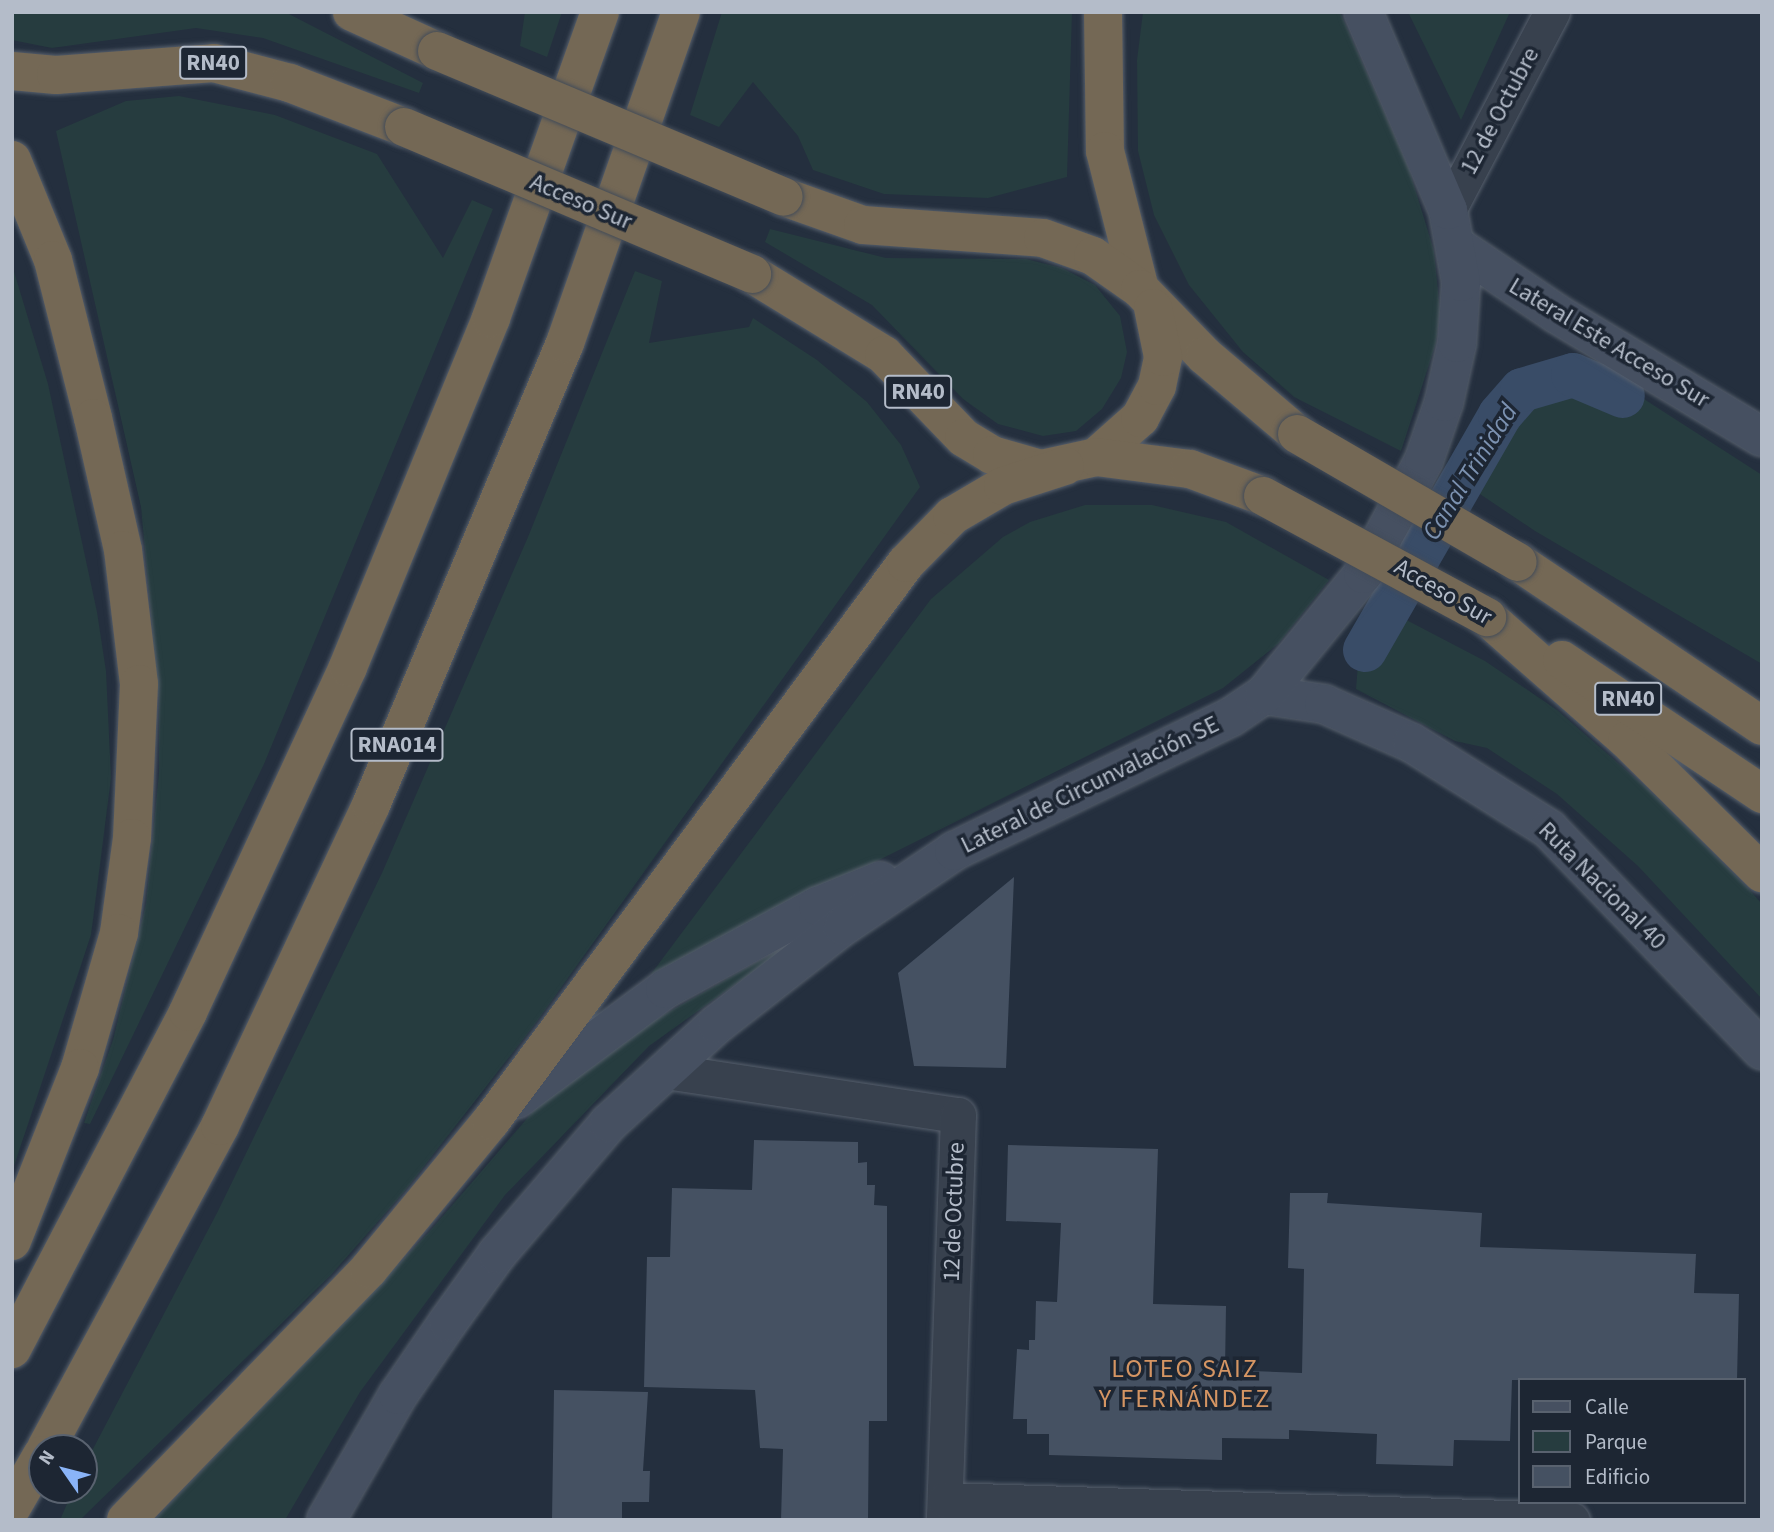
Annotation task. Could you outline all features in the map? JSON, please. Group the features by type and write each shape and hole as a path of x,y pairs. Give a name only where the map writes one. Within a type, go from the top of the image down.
{"highway":[{"name":"RN40","path":"352,12 437,51 784,197 897,231 1043,238 1093,257 1147,298 1297,434 1518,562 1756,721"},
{"name":"RNA014","path":"12,1349 188,1012 348,667 486,330 600,12"},
{"name":"RNA014","path":"54,1434 220,1126 371,805 556,366 681,12"},
{"path":"126,1520 369,1269 491,1121 905,564 952,516 1003,486 1081,461 1140,418 1157,386 1163,357 1105,151 1103,12"},
{"name":"Acceso Sur","path":"12,71 56,75 214,63 290,83 404,127 752,274 884,355 937,414 992,455 1022,467 1081,461 1190,469 1263,496 1487,617 1626,698 1762,794"},
{"path":"12,160 52,260 93,418 123,550 139,684 132,838 119,933 80,1068 12,1241"},
{"path":"1487,617 1627,740 1762,873"},
{"path":"12,1507 28,1479"}],"street":[{"name":"Lateral de Circunvalación SE","path":"326,1520 398,1395 497,1254 609,1123 666,1071 843,926 954,851 1231,716 1264,695 1363,574 1424,460 1457,343 1458,247 1448,210 1363,12"},
{"name":"12 de Octubre","path":"1448,210 1552,12"},
{"name":"Lateral Este Acceso Sur","path":"1458,247 1546,307 1762,437"},
{"name":"Ruta Nacional 40","path":"1264,695 1324,704 1412,743 1549,829 1762,1050"},
{"path":"491,1121 553,1068 665,989 818,906 954,851"},
{"name":"12 de Octubre","path":"666,1071 957,1115 944,1510"},
{"path":"944,1510 1572,1520"}],"green space":[{"path":"12,12 285,12 423,83 419,93 263,38 196,28 52,48 12,40"},
{"path":"525,12 562,12 547,57 520,46"},
{"path":"722,12 1072,12 1067,177 988,198 884,194 813,170 798,136 753,82 719,127 690,115"},
{"path":"1143,12 1340,12 1409,169 1434,251 1440,311 1436,343 1401,451 1294,397 1243,352 1189,285 1154,215 1138,151 1137,60"},
{"path":"1408,12 1510,12 1461,120"},
{"path":"179,96 275,115 377,154 443,258 472,200 493,209 264,764 90,1124 84,1123 113,1040 146,904 159,773 159,701 141,507 56,131 126,101"},
{"path":"770,229 886,258 1026,259 1062,268 1095,285 1120,316 1127,352 1121,378 1102,409 1076,431 1043,436 998,424 963,399 872,305 765,242"},
{"path":"12,265 48,384 97,612 106,671 111,778 91,935 12,1172"},
{"path":"635,271 662,281 649,343 749,327 753,318 817,360 867,402 901,445 920,487 535,1024 404,1192 331,1275 98,1502 98,1439 218,1211 382,873 528,537"},
{"path":"1559,380 1585,382 1624,403 1633,392 1762,475 1762,664 1535,531 1465,484 1515,404 1533,389"},
{"path":"1085,505 1152,505 1226,522 1329,580 1279,643 1223,688 651,974 931,599 1003,537 1030,522"},
{"path":"1393,613 1485,661 1557,710 1649,790 1746,886 1762,904 1762,999 1638,866 1557,794 1487,748 1455,741 1356,689 1358,664"},
{"path":"803,936 649,1046 505,1195 360,1392 285,1520 154,1520 429,1232 543,1100 656,1019"},
{"path":"67,1504 96,1504 80,1520 60,1520"}],"building":[{"path":"1014,877 1006,1068 914,1066 898,973"},
{"path":"754,1140 858,1142 858,1163 867,1162 867,1185 875,1185 874,1205 887,1206 887,1421 869,1421 868,1520 781,1520 783,1449 760,1448 755,1390 644,1387 647,1257 670,1257 672,1188 752,1190"},
{"path":"1008,1145 1158,1149 1153,1304 1226,1306 1225,1370 1302,1373 1304,1269 1288,1268 1290,1193 1328,1193 1327,1203 1482,1213 1480,1247 1696,1254 1694,1293 1739,1294 1737,1378 1518,1378 1512,1380 1510,1441 1454,1440 1453,1466 1376,1464 1377,1434 1289,1430 1289,1439 1222,1438 1222,1460 1049,1455 1049,1434 1027,1434 1027,1419 1013,1419 1017,1349 1029,1350 1029,1340 1035,1340 1036,1301 1057,1302 1061,1223 1006,1221"},
{"path":"554,1390 648,1392 643,1471 650,1471 649,1502 622,1502 622,1520 552,1520"}],"waterway":[{"name":"Canal Trinidad","path":"1365,650 1500,415 1522,390 1573,375 1623,396"}],"district":[{"name":"LOTEO SAIZ Y FERNÁNDEZ","path":"1185,1384"}]}
